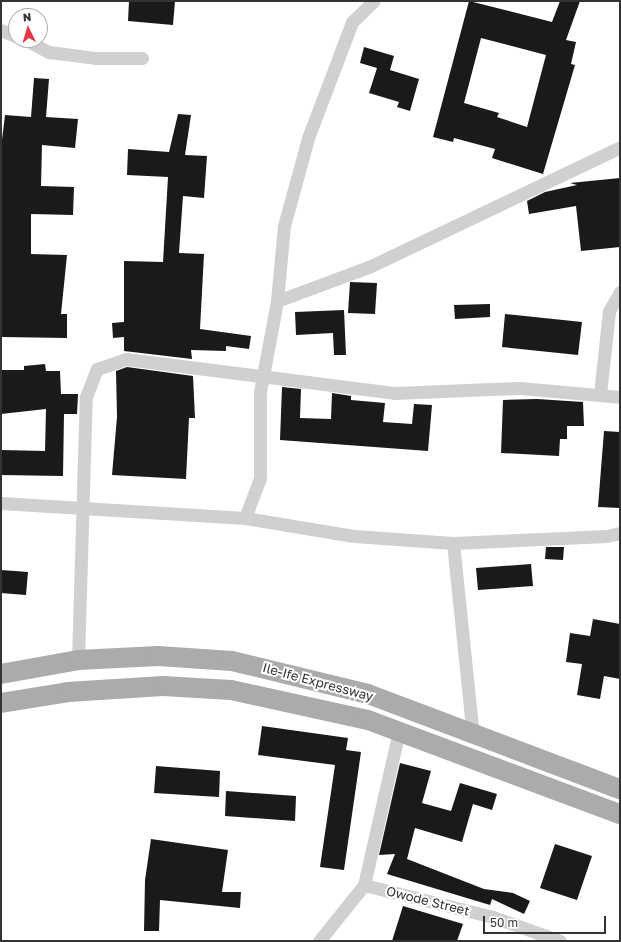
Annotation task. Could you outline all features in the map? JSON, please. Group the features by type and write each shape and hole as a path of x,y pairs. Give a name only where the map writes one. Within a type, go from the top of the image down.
{"main road":[{"name":"Ile-Ife Expressway","path":"1,674 78,660 158,656 232,661 368,694 620,789"},
{"name":"Ile-Ife Expressway","path":"1,704 68,692 163,686 231,690 368,720 620,814"}],"street":[{"path":"245,518 260,478 262,376 277,301 284,226 308,138 352,22 374,1"},
{"path":"41,48 49,52 95,58 142,58"},
{"path":"277,301 371,266 620,147"},
{"path":"600,394 609,311 620,292"},
{"path":"78,660 84,506 86,397 97,369 126,359 394,393 520,388 620,397"},
{"path":"1,503 84,506 245,518 354,536 453,543 607,536 620,533"},
{"path":"453,543 473,734"},
{"path":"319,941 364,885 399,732"},
{"name":"Owode Street","path":"364,885 493,917 560,941"}],"building":[{"path":"129,1 175,1 173,25 128,21"},
{"path":"469,1 552,22 560,1 580,1 566,40 576,42 571,64 575,65 543,174 492,158 495,149 454,138 453,142 433,137","holes":["481,38 546,55 527,127 497,117 499,113 464,103"]},
{"path":"364,47 394,56 390,70 419,79 410,111 397,107 399,102 369,93 377,68 360,63"},
{"path":"34,78 49,79 46,117 78,119 75,148 42,145 41,186 74,187 73,215 31,214 31,254 67,255 61,314 67,314 67,338 1,337 1,148 5,115 31,117"},
{"path":"178,114 191,115 185,155 207,156 204,198 183,196 179,253 204,254 200,329 251,336 249,349 226,346 226,351 191,350 192,359 124,351 124,337 113,338 112,323 124,322 124,261 163,262 168,177 127,175 128,149 169,152"},
{"path":"620,178 620,247 581,251 576,206 529,214 527,201 545,192 577,185 570,183"},
{"path":"350,282 377,283 375,314 348,313"},
{"path":"490,304 490,317 455,319 454,305"},
{"path":"344,310 346,355 334,355 333,333 296,335 295,312"},
{"path":"505,314 582,322 578,355 502,347"},
{"path":"45,364 46,371 60,371 61,394 78,394 77,414 64,414 63,476 1,475 1,450 45,451 46,409 1,414 1,370 24,370 24,366"},
{"path":"127,367 193,376 195,418 189,418 186,479 112,475 117,417 116,371"},
{"path":"282,387 301,389 300,418 331,419 332,393 351,396 351,400 385,403 383,422 412,424 414,404 432,405 428,451 280,440"},
{"path":"537,399 583,402 584,426 567,426 567,439 560,439 559,456 501,453 503,400"},
{"path":"604,431 620,432 620,508 598,507"},
{"path":"546,547 564,547 563,560 545,559"},
{"path":"531,564 533,586 478,590 476,568"},
{"path":"1,570 28,572 26,595 1,593"},
{"path":"593,619 620,624 620,679 604,676 600,699 577,695 582,664 566,662 570,633 590,636"},
{"path":"262,726 348,738 346,750 361,752 344,870 320,867 335,765 258,755"},
{"path":"400,763 431,771 422,803 451,811 460,783 497,794 492,810 473,804 462,842 415,828 407,859 484,889 513,893 530,901 524,914 492,899 490,905 387,874 395,854 379,855"},
{"path":"156,766 220,771 219,797 154,793"},
{"path":"226,791 296,796 295,821 225,816"},
{"path":"151,839 228,850 222,892 241,892 240,908 160,900 159,931 144,931 145,880"},
{"path":"555,844 592,856 577,900 540,888"},
{"path":"403,906 463,924 457,941 392,941"}]}
